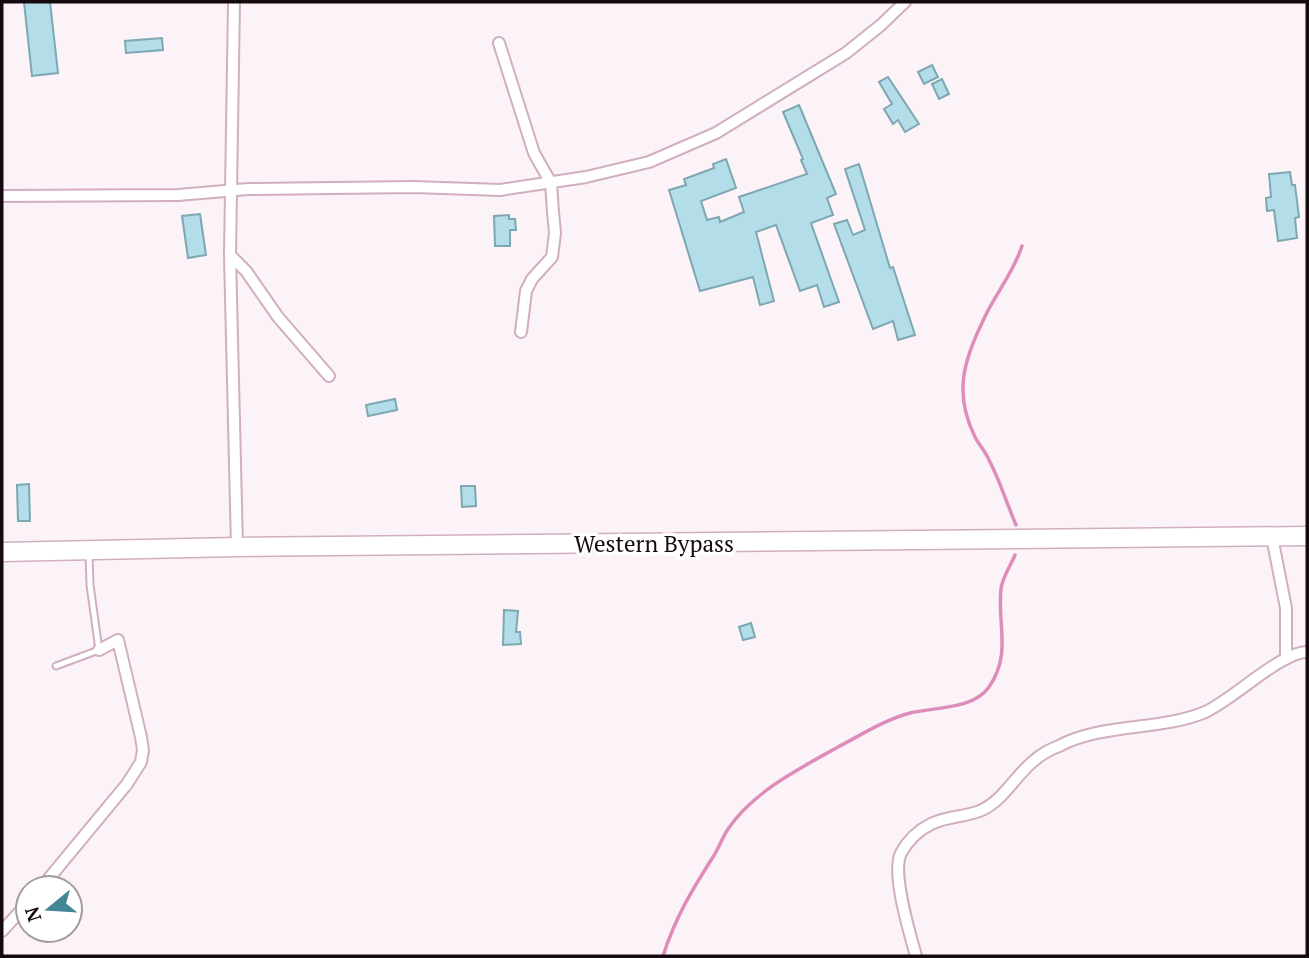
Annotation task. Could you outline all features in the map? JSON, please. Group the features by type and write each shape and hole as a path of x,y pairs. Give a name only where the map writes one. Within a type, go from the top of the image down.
{"main road":[{"name":"Western Bypass","path":"2,552 237,547 1307,536"}],"street":[{"path":"234,2 230,255 237,547"},
{"path":"2,196 92,196 248,189 414,187 490,190 551,183 649,162 716,133 846,53 905,2"},
{"path":"499,43 534,153 551,183 555,233 552,257 532,279 526,291 521,332"},
{"path":"230,255 246,271 278,317 329,376"},
{"path":"1272,537 1286,608 1286,659"},
{"path":"53,874 127,784 141,762 141,737 118,640 99,650"},
{"path":"916,956 904,910 898,870 900,854 916,833 934,823 982,810 999,799 1035,759 1061,744 1116,729 1171,722 1204,712 1233,696 1286,659 1307,652"},
{"path":"2,931 14,918"}],"lane":[{"path":"57,666 99,650 90,584 89,550"}],"building":[{"path":"24,2 50,2 58,73 32,76"},
{"path":"162,38 163,50 126,53 125,41"},
{"path":"932,65 938,77 924,84 918,72"},
{"path":"888,77 919,124 905,132 898,120 893,124 884,109 892,104 879,82"},
{"path":"942,79 949,94 939,99 932,84"},
{"path":"799,105 836,194 827,198 833,215 811,223 839,302 824,307 817,285 800,291 776,225 756,232 774,301 760,305 753,277 700,291 669,190 686,185 684,179 714,168 713,164 726,159 736,188 701,201 707,220 719,217 720,222 744,212 739,197 807,174 783,112"},
{"path":"859,164 890,268 893,267 915,335 898,340 893,321 873,329 834,224 847,220 853,235 865,230 845,169"},
{"path":"1290,172 1292,185 1295,185 1299,217 1295,218 1297,238 1278,241 1274,210 1267,211 1266,198 1271,197 1269,174"},
{"path":"200,214 206,255 188,258 182,216"},
{"path":"509,215 509,219 515,219 516,230 510,230 510,246 495,246 494,216"},
{"path":"395,399 397,410 368,416 366,405"},
{"path":"29,484 30,521 18,521 17,485"},
{"path":"461,486 475,486 476,506 462,507"},
{"path":"504,610 518,611 516,632 520,632 521,644 503,645"},
{"path":"751,623 755,637 743,640 739,627"}],"waterway":[{"path":"1016,525 993,468 968,422 963,393 966,365 975,337 1022,246"},
{"path":"663,956 685,905 726,832 739,815 764,792 808,764 882,724 910,713 963,704 973,700 989,687 996,675 1002,651 1002,585 1015,555"}]}
